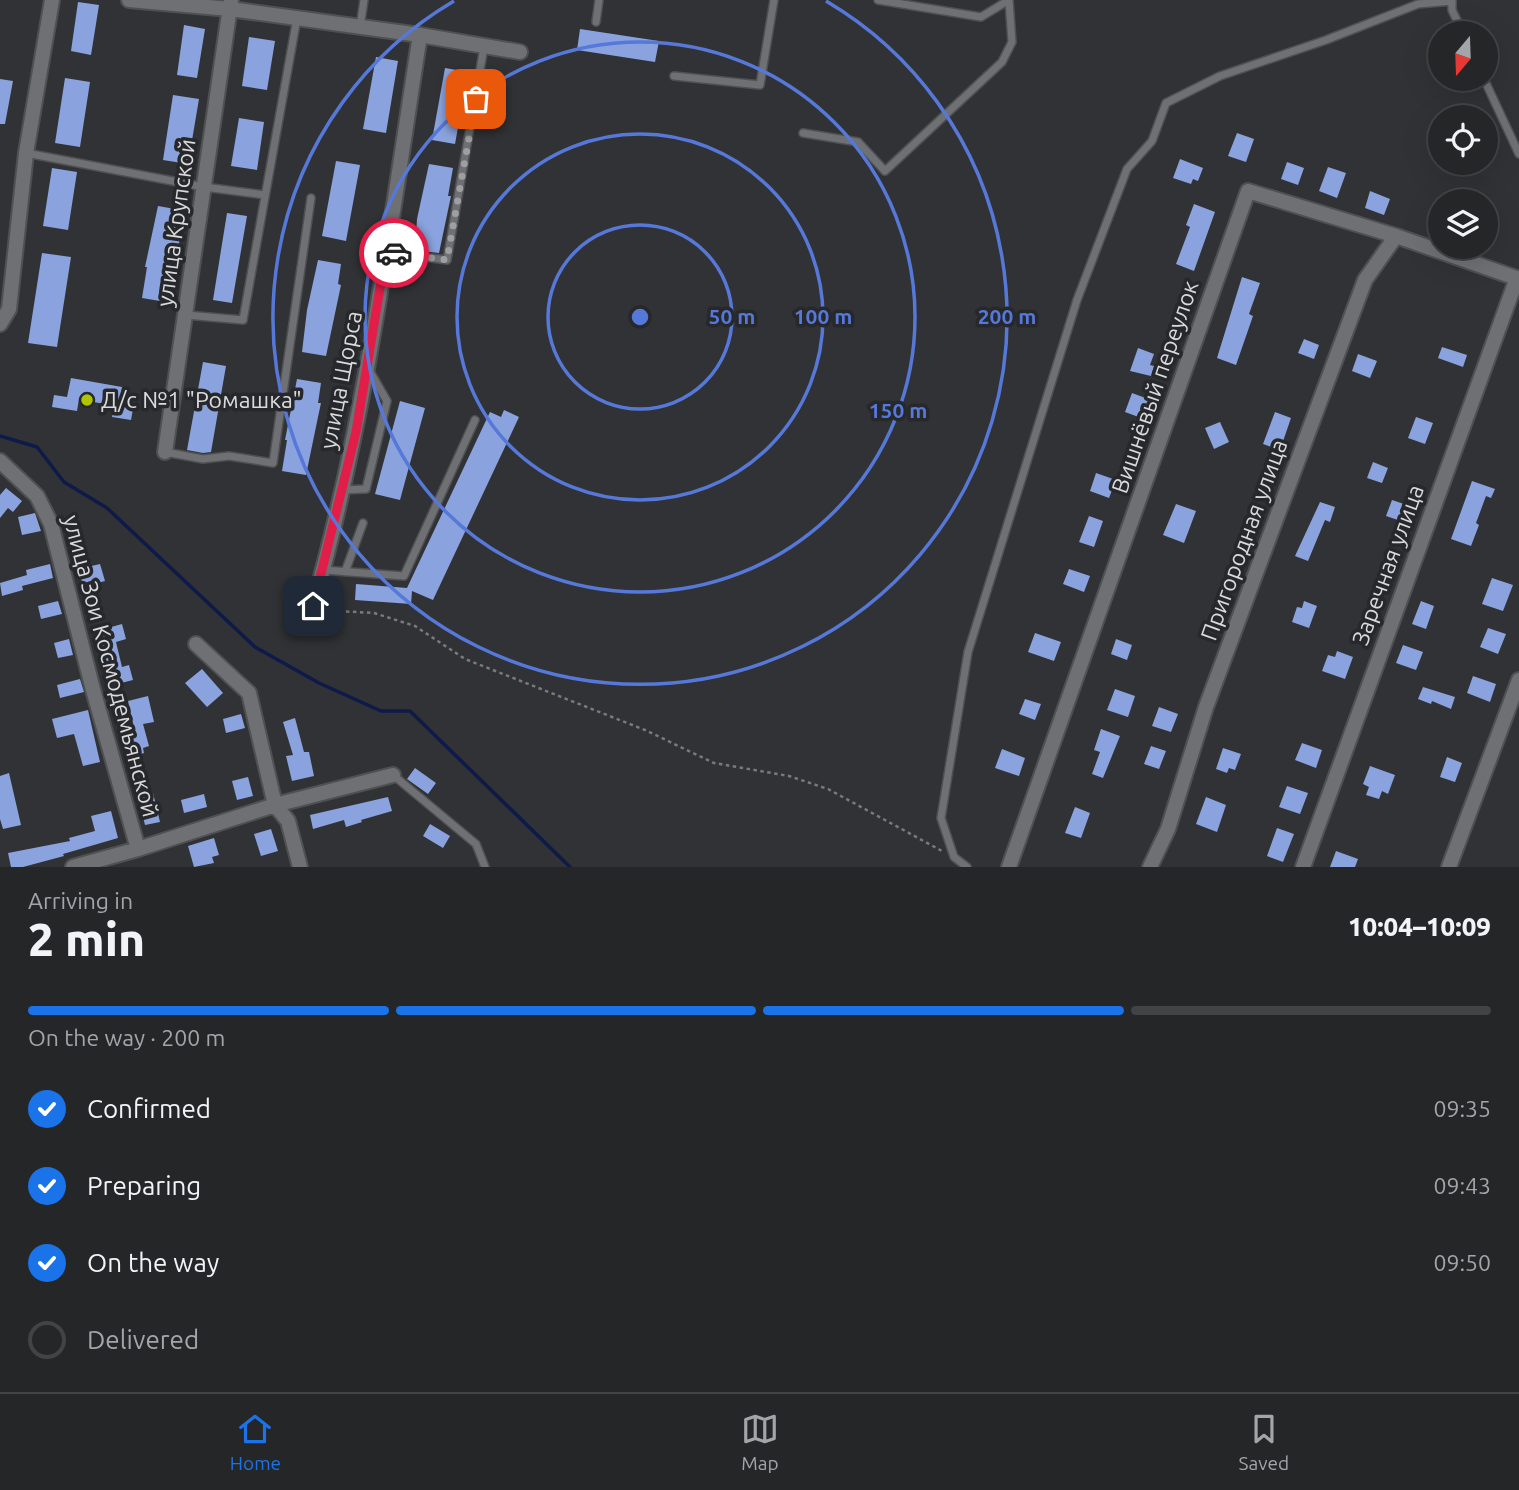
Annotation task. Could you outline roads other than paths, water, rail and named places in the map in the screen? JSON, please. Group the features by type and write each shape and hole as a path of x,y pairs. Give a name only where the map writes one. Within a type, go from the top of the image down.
{"street":[{"path":"0,324 9,309 26,153 52,0"},
{"path":"128,0 231,5 297,18 520,52"},
{"name":"улица Крупской","path":"165,452 231,5"},
{"name":"улица Щорса","path":"315,600 356,432 368,368 420,35"},
{"name":"Вишнёвый переулок","path":"1009,867 1248,191 1518,277"},
{"name":"Пригородная улица","path":"1150,867 1168,829 1206,707 1365,280 1396,236"},
{"name":"Заречная улица","path":"1303,867 1518,277"},
{"name":"улица Зои Космодемьянской","path":"0,461 37,496 51,524 92,686 138,849"},
{"path":"196,645 249,693 275,806 288,821 300,867"},
{"path":"1449,867 1519,680"},
{"path":"73,867 275,806 393,775"}],"lane":[{"path":"360,27 364,0"},
{"path":"596,22 598,0"},
{"path":"674,76 760,85 774,0"},
{"path":"803,133 858,142 885,171 1002,62 1012,42 1009,0 981,17 878,0"},
{"path":"967,867 954,857 941,818 968,652 1077,299 1127,169 1152,141 1166,103 1220,76 1326,40 1418,4 1452,0 1452,10 1457,21"},
{"path":"186,315 243,320 297,18"},
{"path":"386,252 447,260 484,47"},
{"path":"1490,91 1519,154"},
{"path":"26,153 204,187 265,195"},
{"path":"165,452 203,459 229,456 273,463 311,198"},
{"path":"342,490 366,489 387,401 368,368"},
{"path":"322,570 404,576 475,419"},
{"path":"345,572 363,523"},
{"path":"393,775 477,844 485,867"}],"waterway":[{"path":"0,436 37,447 64,482 107,508 255,647 319,683 381,711 410,711 570,867"}],"place":[{"name":"Д/с №1 \"Ромашка\"","path":"87,400"}]}
